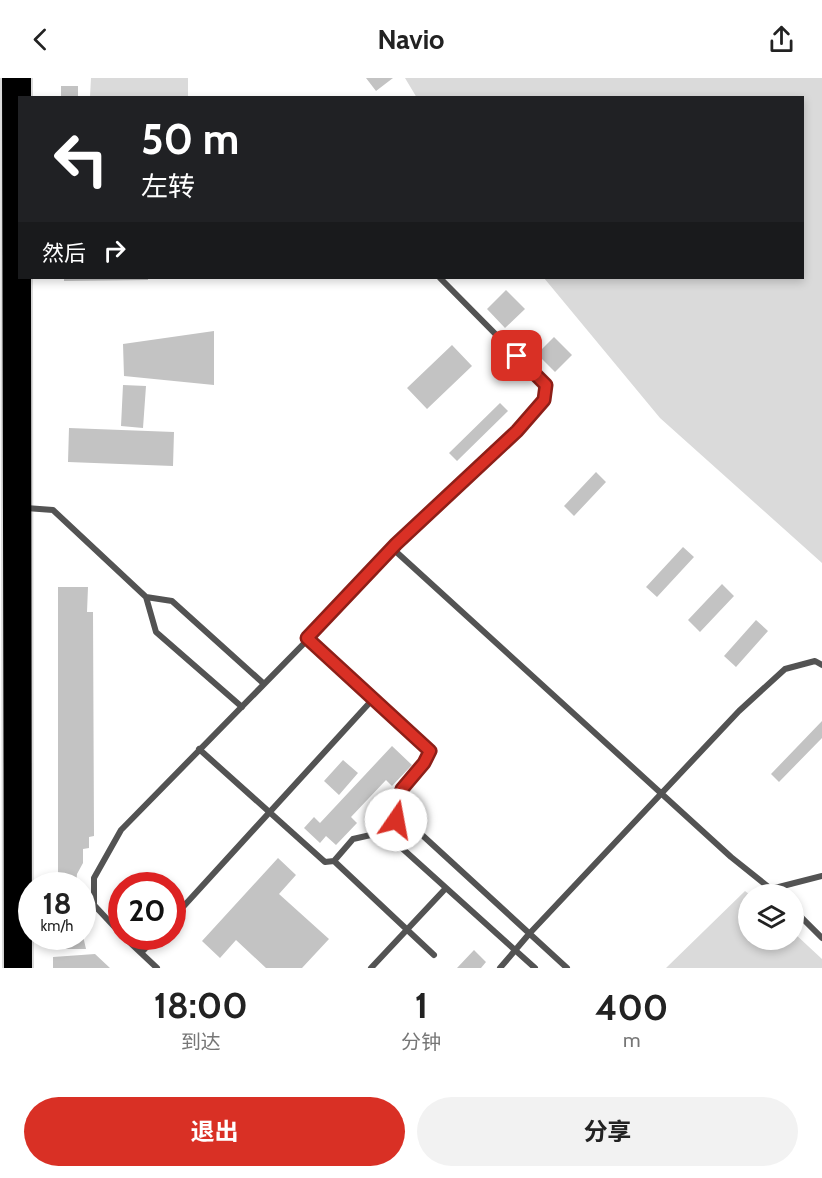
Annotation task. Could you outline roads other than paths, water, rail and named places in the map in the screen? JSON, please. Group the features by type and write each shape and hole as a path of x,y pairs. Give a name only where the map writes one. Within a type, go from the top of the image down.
{"highway":[{"path":"10,78 9,830 12,968"},
{"path":"23,78 23,96"},
{"path":"23,279 24,968"}],"lane":[{"path":"108,922 94,905 94,878 121,830 242,707 263,682 392,548 517,431 544,400 546,385 441,279"},
{"path":"24,508 53,510 146,597 156,632 242,707"},
{"path":"392,548 662,794 766,884"},
{"path":"146,597 172,601 263,682"},
{"path":"200,749 325,862 334,861 353,839 384,832 396,820 402,789 424,763 430,751 307,638"},
{"path":"500,968 529,934 739,711 785,669 815,661 822,665"},
{"path":"186,904 373,699"},
{"path":"397,812 567,968"},
{"path":"384,832 535,968"},
{"path":"334,861 434,956"},
{"path":"796,884 822,876"},
{"path":"371,968 446,888"},
{"path":"804,920 822,938"},
{"path":"137,950 157,968"},
{"path":"141,954 145,950"}]}
